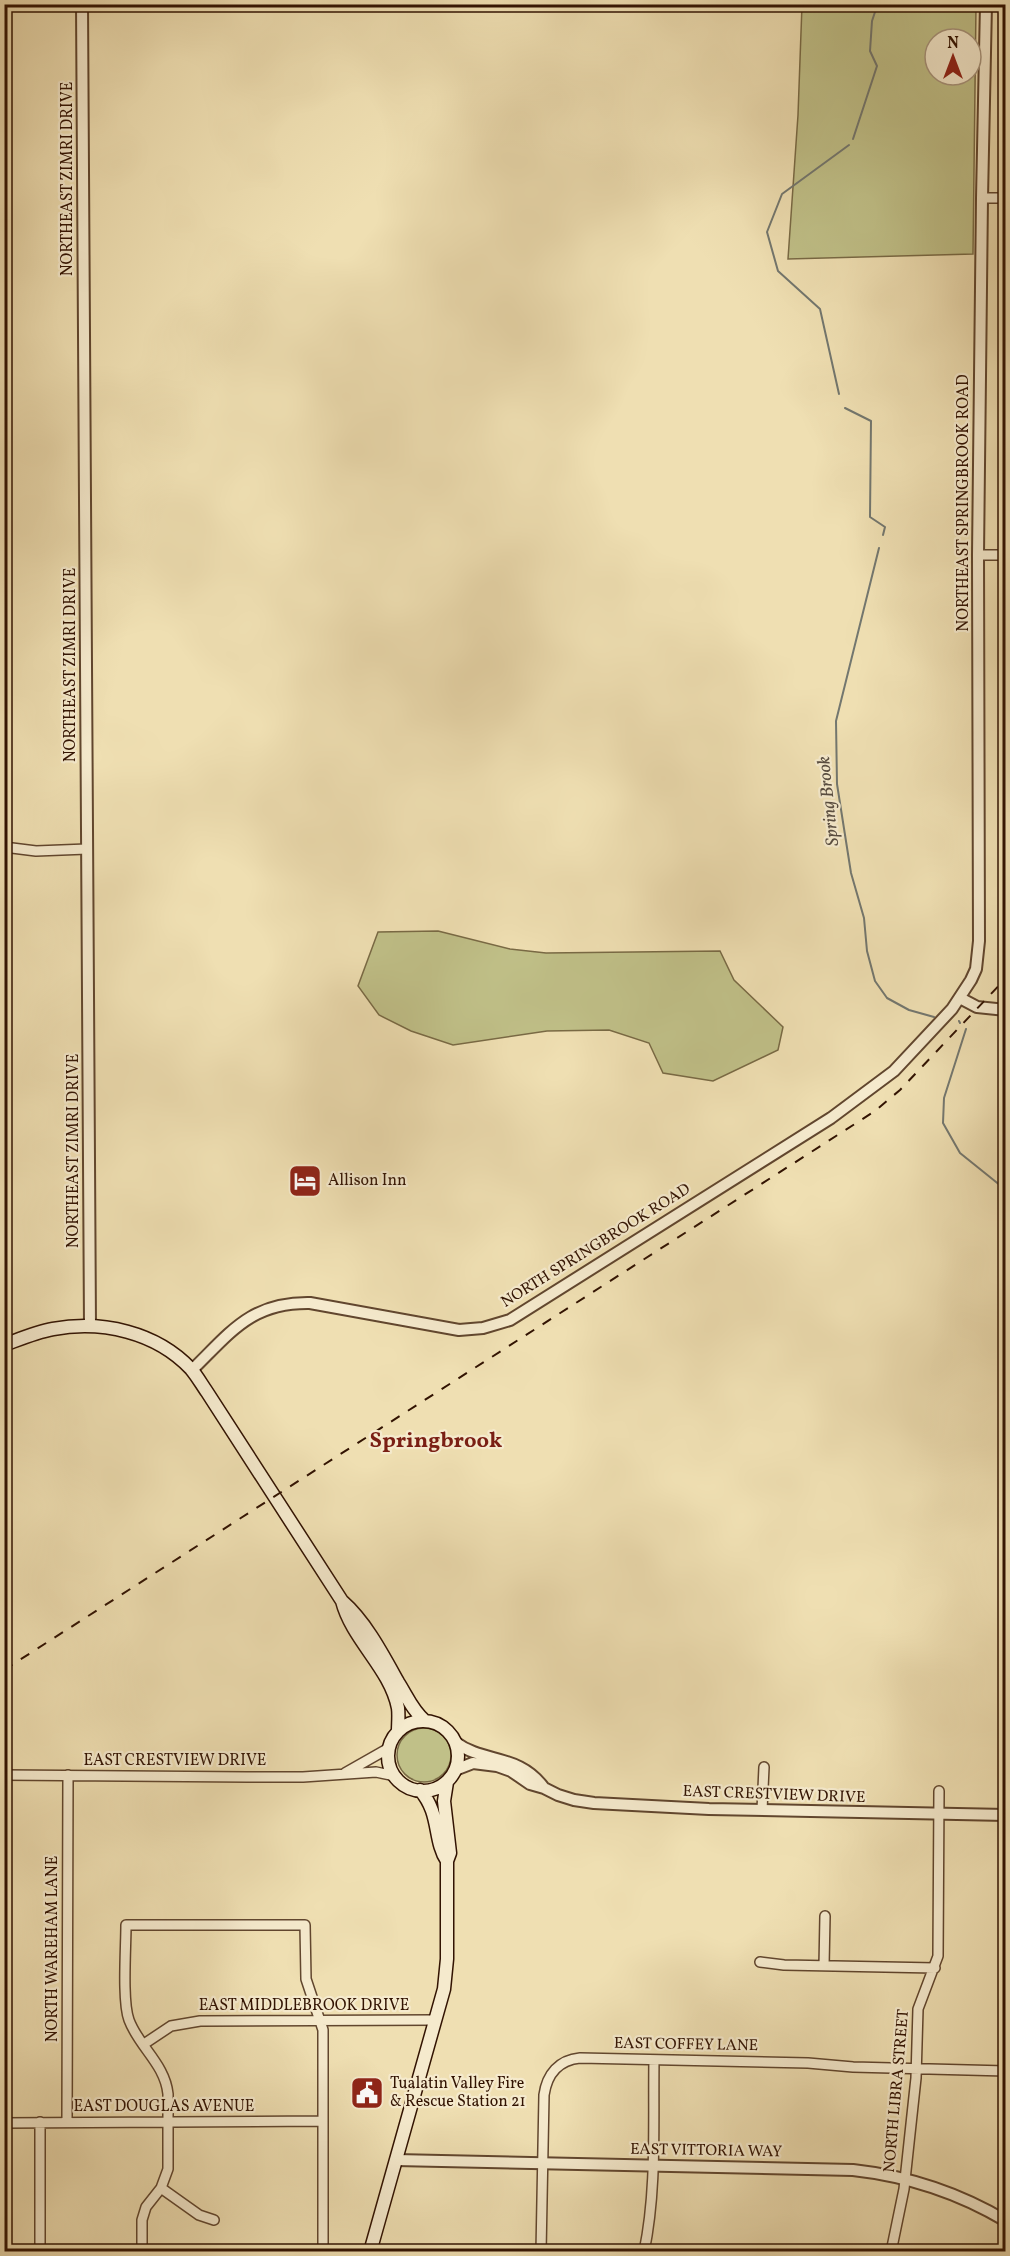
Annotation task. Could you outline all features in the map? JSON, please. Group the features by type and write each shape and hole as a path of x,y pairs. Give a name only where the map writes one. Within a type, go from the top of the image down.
{"main road":[{"path":"4,1345 51,1329 106,1327 144,1337 163,1346 192,1370 342,1601 354,1611 392,1670 411,1706 424,1721"},
{"path":"342,1601 346,1616 392,1692 398,1707 398,1731"},
{"path":"370,2252 447,1975 447,1861 450,1853 444,1801 447,1782 458,1762 455,1742 442,1726 424,1721 406,1725 398,1731 389,1748 389,1762 395,1776 405,1785 420,1790 438,1787 447,1782"},
{"path":"420,1790 430,1805 437,1825 442,1853 447,1861"}],"street":[{"name":"NORTHEAST ZIMRI DRIVE","path":"82,4 90,1326"},
{"name":"NORTHEAST SPRINGBROOK ROAD","path":"960,998 976,969 979,941 978,555 986,4"},
{"path":"982,198 1005,198"},
{"path":"978,555 1005,555"},
{"path":"4,847 36,851 87,849"},
{"path":"960,998 977,1007 1005,1010"},
{"name":"NORTH SPRINGBROOK ROAD","path":"192,1370 236,1327 248,1318 277,1305 310,1303 459,1329 483,1328 510,1320 831,1118 868,1092 909,1057 960,998"},
{"name":"EAST CRESTVIEW DRIVE","path":"455,1742 474,1752 518,1765 536,1777 544,1788"},
{"name":"EAST CRESTVIEW DRIVE","path":"345,1773 389,1748"},
{"name":"EAST CRESTVIEW DRIVE","path":"455,1770 472,1763 497,1766 511,1771 530,1784 566,1798 594,1803 762,1810 1005,1815"},
{"path":"762,1810 764,1767"},
{"name":"EAST CRESTVIEW DRIVE","path":"4,1775 292,1777 376,1772 395,1776"},
{"name":"NORTH WAREHAM LANE","path":"67,2122 68,1775"},
{"name":"NORTH LIBRA STREET","path":"891,2252 905,2179 916,2069 918,2008 938,1956 939,1791"},
{"path":"824,1966 825,1916"},
{"path":"142,2252 142,2220 146,2207 161,2188 168,2169 168,2122 166,2082 134,2030 127,2013 126,1925 305,1925 306,1979 323,2030 323,2252"},
{"path":"760,1962 784,1965 934,1968"},
{"name":"EAST MIDDLEBROOK DRIVE","path":"144,2044 171,2026 184,2022 435,2020"},
{"name":"EAST COFFEY LANE","path":"541,2252 545,2088 550,2075 558,2066 572,2059 808,2063 853,2067 1005,2071"},
{"path":"645,2252 650,2222 653,2164 654,2060"},
{"name":"EAST DOUGLAS AVENUE","path":"4,2122 323,2121"},
{"path":"40,2122 40,2252"},
{"name":"EAST VITTORIA WAY","path":"396,2160 653,2164 876,2172 957,2196 1005,2222"},
{"path":"161,2188 199,2215 214,2220"}],"green space":[{"path":"802,5 976,5 976,27 923,27 923,87 975,87 973,254 788,259 798,115"},
{"path":"438,931 510,949 546,953 720,951 734,980 783,1027 778,1050 713,1081 663,1073 649,1043 609,1030 547,1031 453,1045 411,1031 379,1015 358,986 378,932"},
{"path":"424,1728 443,1736 451,1755 443,1774 424,1782 405,1774 397,1755 405,1736"}],"waterway":[{"name":"Spring Brook","path":"853,139 877,66 870,51 872,21 875,12 887,4"},
{"name":"Spring Brook","path":"839,394 820,309 778,271 767,232 782,194 849,145"},
{"name":"Spring Brook","path":"845,408 871,421 870,517 885,527 883,535"},
{"name":"Spring Brook","path":"879,548 836,721 837,784 851,873 864,918 867,951 875,981 887,998 909,1010 934,1017"},
{"name":"Spring Brook","path":"966,1029 944,1098 943,1123 960,1153 1006,1190"}],"railway":[{"path":"4,1670 875,1111 900,1090 1006,978"}],"place":[{"name":"Allison Inn","path":"305,1181"},
{"name":"Tualatin Valley Fire & Rescue Station 21","path":"367,2093"}],"district":[{"name":"Springbrook","path":"436,1441"}]}
